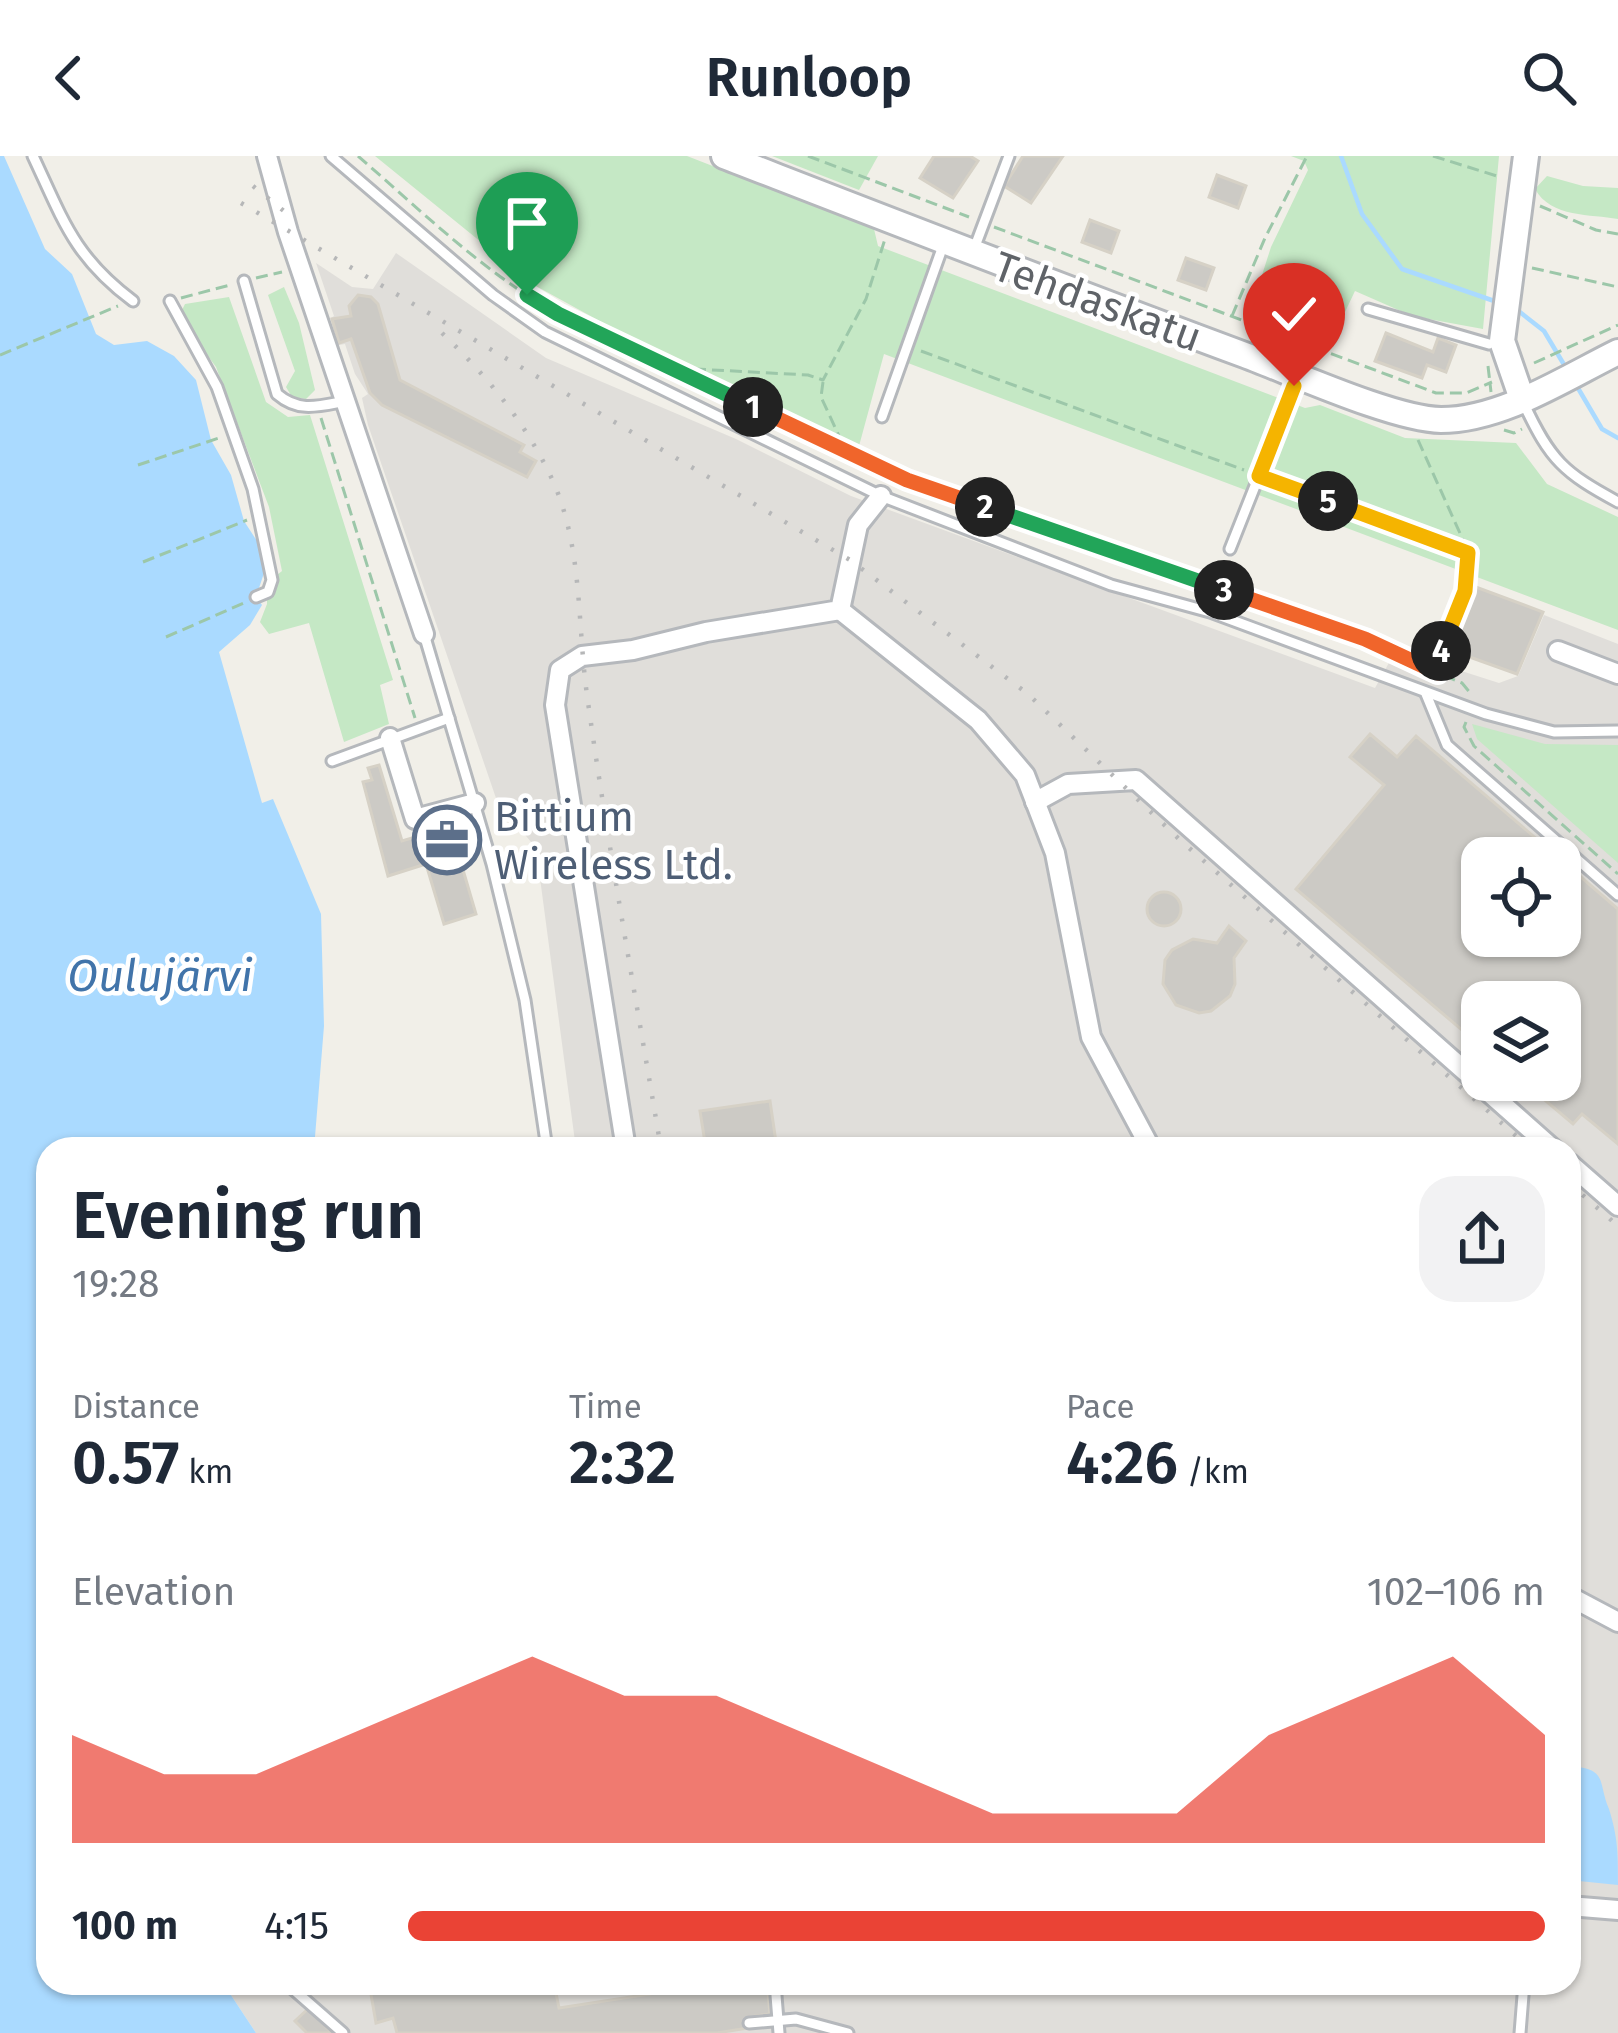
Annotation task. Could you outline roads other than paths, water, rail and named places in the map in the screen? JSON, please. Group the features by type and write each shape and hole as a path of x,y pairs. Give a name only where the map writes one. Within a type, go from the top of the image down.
{"street":[{"path":"267,156 424,634"},
{"name":"Tehdaskatu","path":"724,156 1299,375 1390,408 1440,420 1522,399 1618,352"},
{"path":"1522,399 1502,341 1526,156"},
{"path":"840,610 858,525 881,496"},
{"path":"624,1137 555,705 560,670 582,656 840,610 978,720 1025,775 1066,900 1091,1037 1145,1137"},
{"path":"1558,651 1618,674"},
{"path":"390,738 416,819 475,803"},
{"path":"1035,802 1068,784 1136,780 1539,1137"},
{"path":"1581,1174 1618,1207"},
{"path":"1581,1602 1618,1622"},
{"path":"1581,1907 1618,1910"}],"lane":[{"path":"34,156 80,254 133,301"},
{"path":"331,156 493,296 545,332 881,496 1111,585 1210,612 1469,708 1554,732 1618,731"},
{"path":"973,254 1009,156"},
{"path":"882,418 944,243"},
{"path":"244,281 277,394 289,405 346,401"},
{"path":"170,301 217,387 253,489 272,580 268,592 256,597"},
{"path":"1368,309 1490,344"},
{"path":"1230,549 1299,375"},
{"path":"1522,399 1547,452 1577,480 1618,502"},
{"path":"424,634 475,803 524,1000 545,1137"},
{"path":"1426,694 1447,745 1618,895"},
{"path":"332,761 449,718"},
{"path":"300,1995 343,2033"},
{"path":"776,1995 779,2033"},
{"path":"1520,2033 1523,1995"},
{"path":"749,2023 796,2019 848,2033"}],"water":[{"name":"Oulujärvi","path":"0,156 4,156 45,249 72,274 96,334 114,345 147,341 174,356 196,380 211,440 231,475 244,521 259,544 265,570 256,597 262,605 250,625 219,652 262,803 273,799 321,914 324,1026 315,1137 36,1137 36,1995 231,1995 256,2033 0,2033"},
{"path":"1581,1768 1600,1778 1616,1837 1618,1885 1581,1881"}],"waterway":[{"path":"1341,156 1362,214 1402,269 1500,303"},
{"path":"1516,309 1544,331 1566,368"},
{"path":"1575,383 1602,429 1618,438"}],"railway":[{"path":"253,186 295,220"},
{"path":"241,203 850,560 1028,694 1180,840 1517,1137"},
{"path":"442,333 517,419 562,505 577,586 595,752 659,1137"},
{"path":"1581,1194 1618,1226"}],"place":[{"name":"Bittium Wireless Ltd.","path":"447,840"}]}
